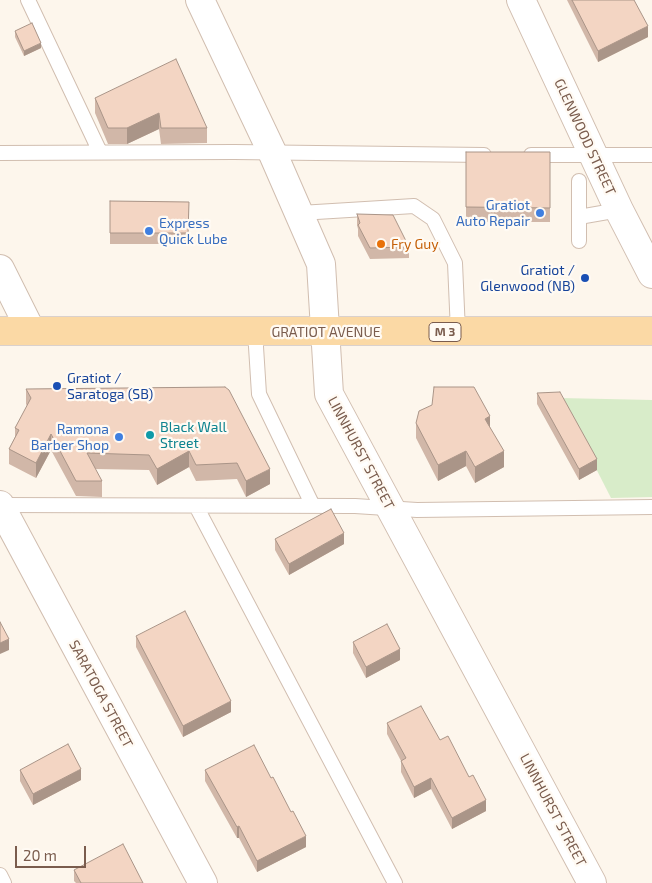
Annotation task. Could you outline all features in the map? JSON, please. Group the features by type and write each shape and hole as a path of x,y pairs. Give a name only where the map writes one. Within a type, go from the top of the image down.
{"main road":[{"name":"GRATIOT AVENUE","path":"0,331 652,331"}],"street":[{"name":"LINNHURST STREET","path":"200,0 273,154 321,264 328,394 592,883"},
{"name":"GLENWOOD STREET","path":"521,0 619,210 652,274"},
{"path":"0,269 31,331"},
{"name":"SARATOGA STREET","path":"0,505 203,883"}],"lane":[{"path":"28,0 100,152"},
{"path":"0,153 495,155"},
{"path":"515,155 652,154"},
{"path":"579,181 579,241"},
{"path":"300,213 414,206 433,219 455,263 458,332"},
{"path":"580,217 619,210"},
{"path":"254,331 259,394 313,506"},
{"path":"0,505 313,506 417,510 652,507"},
{"path":"196,506 395,883"},
{"path":"0,875 4,883"}],"green space":[{"path":"560,398 652,400 652,497 611,498"}],"building":[{"path":"572,0 634,0 648,26 598,51"},
{"path":"32,23 41,43 24,51 15,31"},
{"path":"176,59 207,128 161,128 159,113 127,128 108,128 95,98"},
{"path":"466,152 550,152 550,208 466,207"},
{"path":"110,201 189,202 188,233 110,233"},
{"path":"357,214 393,215 409,247 370,248 358,225 360,223"},
{"path":"225,387 229,390 270,469 246,481 237,463 196,465 189,451 157,469 149,455 87,453 102,481 76,481 51,434 36,463 9,449 19,430 15,428 31,398 26,389"},
{"path":"434,387 474,387 490,416 485,419 504,451 475,467 466,451 438,465 416,423 419,411 432,405"},
{"path":"560,392 597,459 579,469 537,393"},
{"path":"331,509 344,533 289,564 275,539"},
{"path":"185,611 231,701 183,726 136,636"},
{"path":"0,622 9,639 0,643"},
{"path":"387,624 400,649 366,667 353,642"},
{"path":"421,706 440,740 448,736 469,777 473,775 486,800 452,818 431,778 414,787 401,761 406,758 387,723"},
{"path":"68,744 81,769 33,794 20,770"},
{"path":"254,745 271,778 273,777 306,836 257,861 239,826 237,827 205,770"},
{"path":"123,844 143,883 81,883 74,870"}],"place":[{"name":"Gratiot Auto Repair","path":"540,213"},
{"name":"Express Quick Lube","path":"149,231"},
{"name":"Fry Guy","path":"381,244"},
{"name":"Gratiot / Glenwood (NB)","path":"585,278"},
{"name":"Gratiot / Saratoga (SB)","path":"57,386"},
{"name":"Black Wall Street","path":"150,435"},
{"name":"Ramona Barber Shop","path":"119,437"}]}
